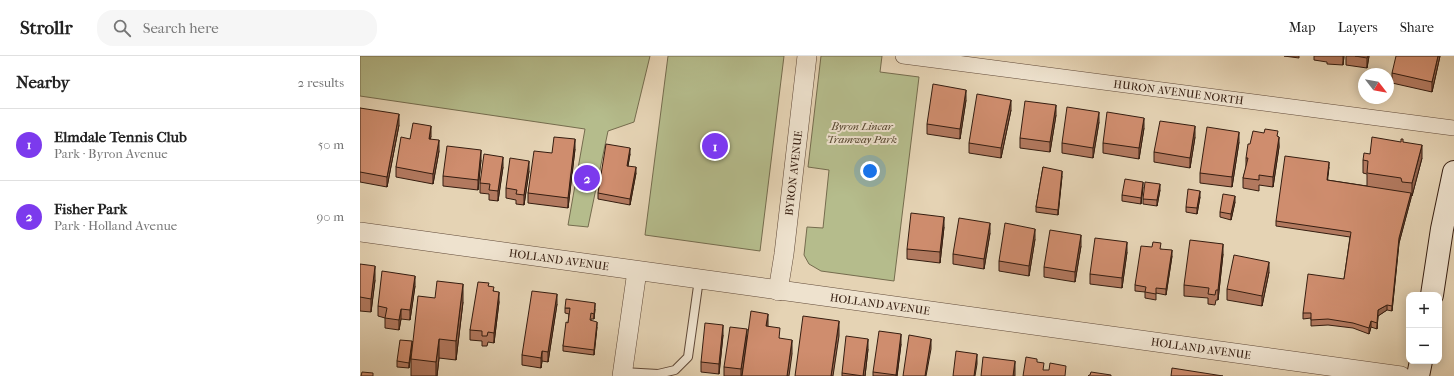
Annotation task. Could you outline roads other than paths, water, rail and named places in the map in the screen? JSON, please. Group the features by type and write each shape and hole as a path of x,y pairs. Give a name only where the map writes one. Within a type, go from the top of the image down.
{"main road":[{"path":"1432,292 1442,229 1454,172"},
{"path":"1418,376 1420,364"}],"street":[{"name":"BYRON AVENUE","path":"778,291 784,254 807,56"},
{"name":"HURON AVENUE NORTH","path":"903,56 1454,128"},
{"name":"HOLLAND AVENUE","path":"360,232 1401,376"},
{"path":"623,374 637,271"}],"lane":[{"path":"623,374 658,374 675,370 688,357 699,279"}],"place":[{"name":"Elmdale Tennis Club","path":"715,146"},
{"name":"Fisher Park","path":"587,178"}],"park label":[{"name":"Byron Linear Tramway Park","path":"862,132"}]}
